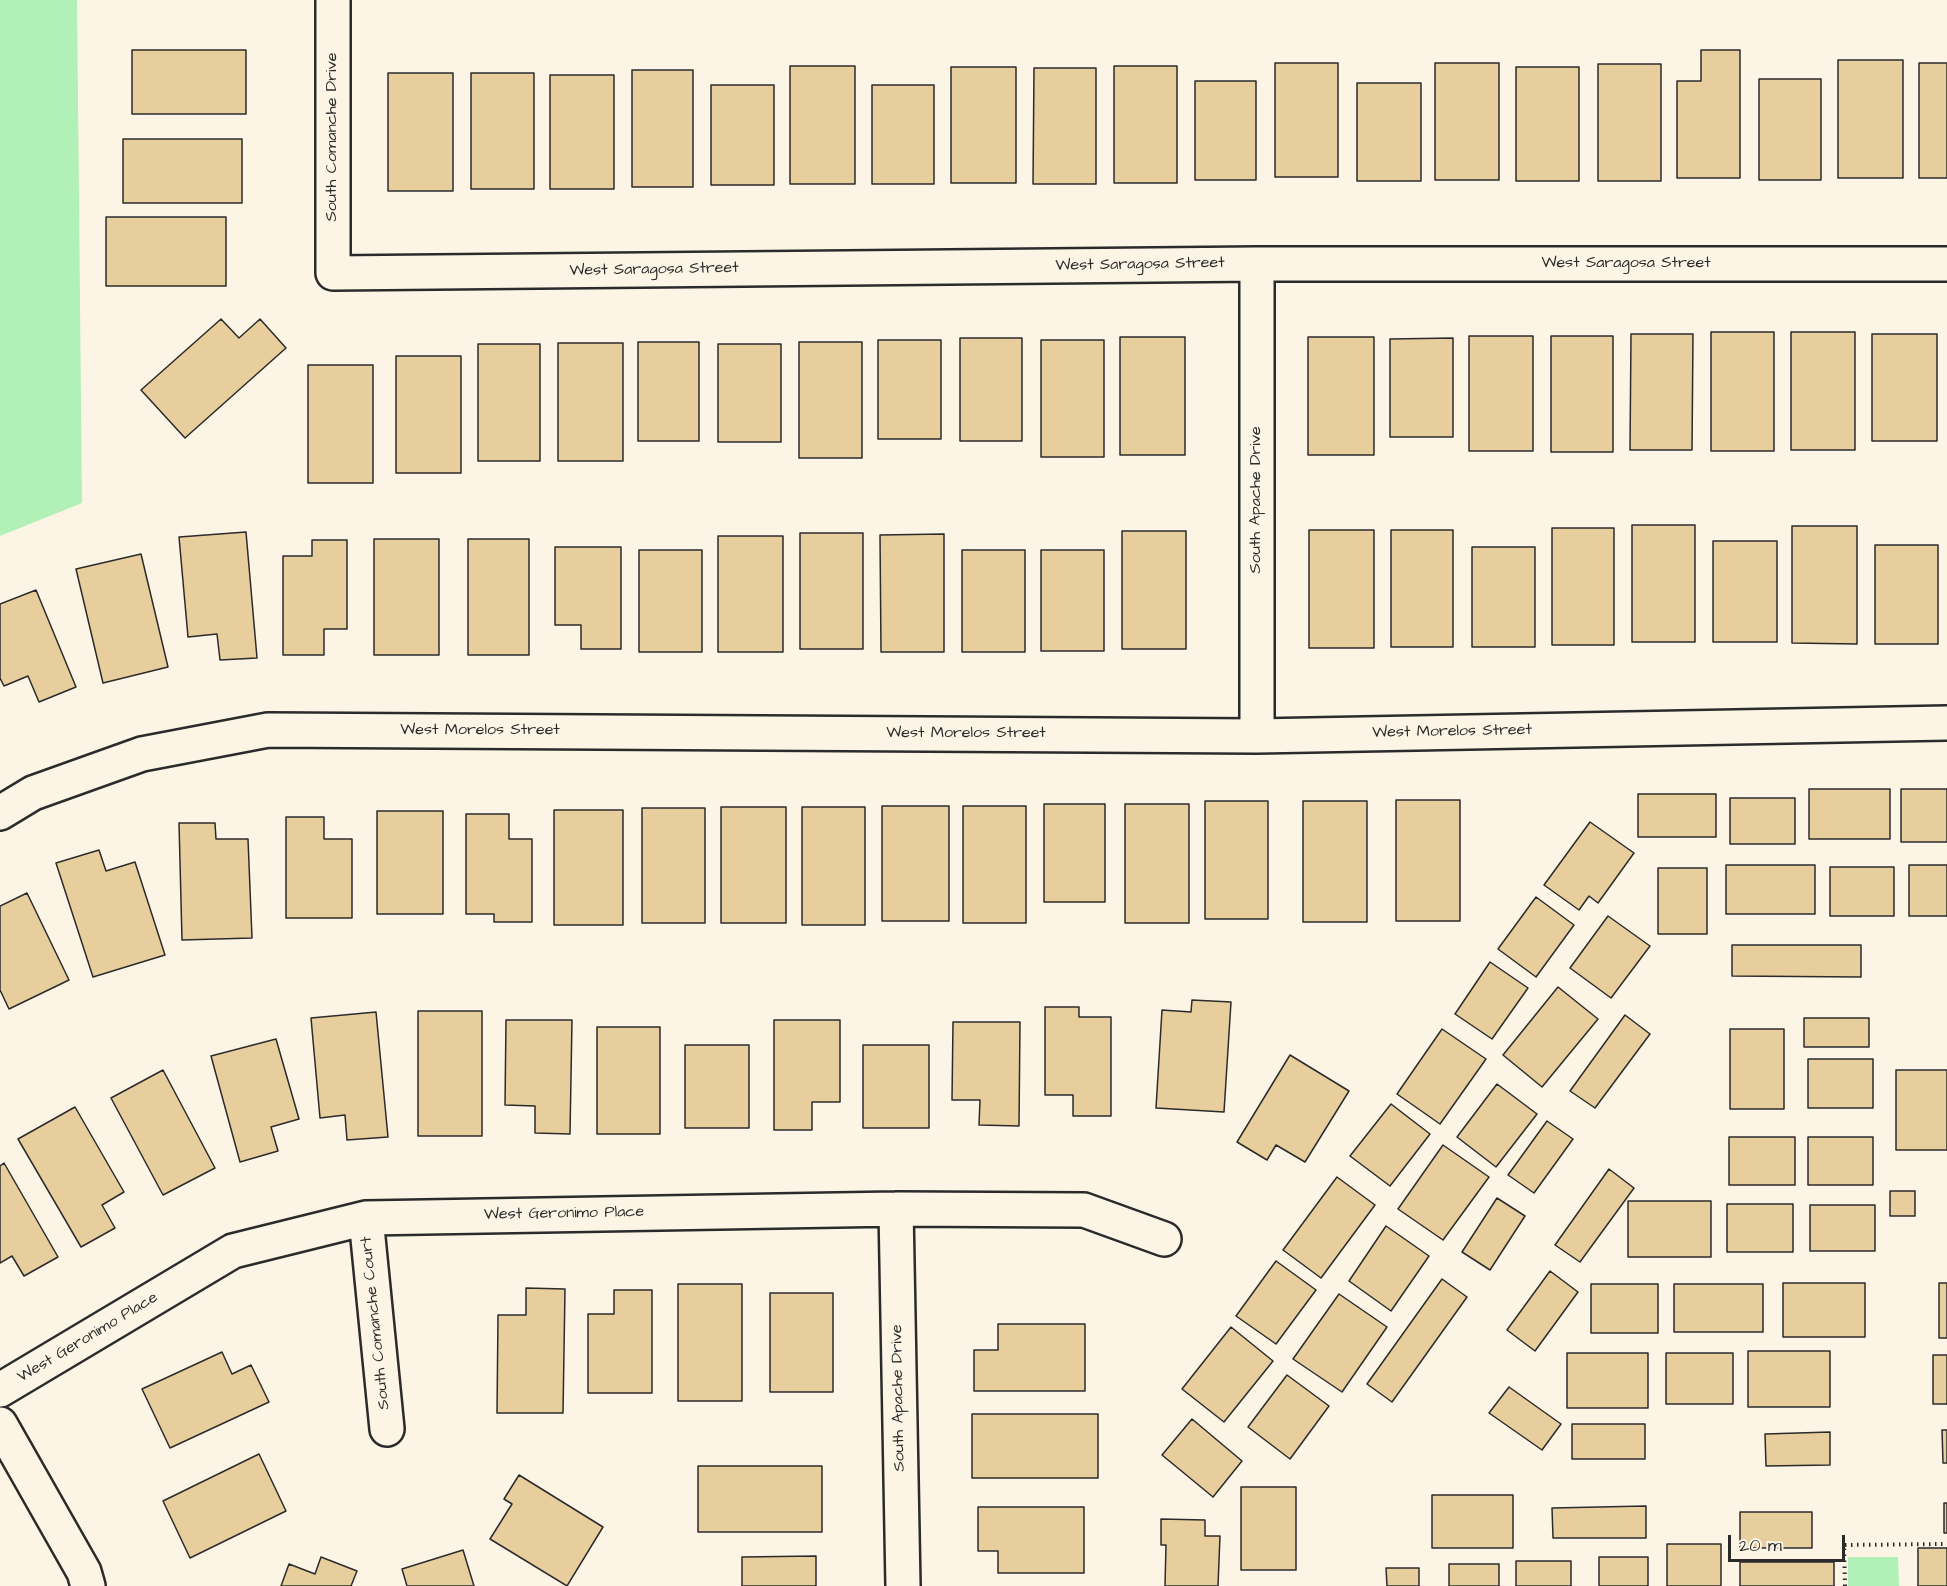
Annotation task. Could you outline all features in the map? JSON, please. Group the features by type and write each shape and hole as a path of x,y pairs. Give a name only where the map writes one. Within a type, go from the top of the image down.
{"street":[{"name":"South Comanche Drive","path":"333,0 333,273"},
{"name":"West Saragosa Street","path":"333,273 1257,264 1947,264"},
{"name":"South Apache Drive","path":"1257,264 1257,736"},
{"name":"West Morelos Street","path":"0,813 33,793 142,753 268,730 1257,736 1947,723"},
{"name":"South Apache Drive","path":"896,1209 903,1586"},
{"name":"West Geronimo Place","path":"0,1390 233,1251 366,1218 896,1209 1084,1210 1164,1239"},
{"name":"South Comanche Court","path":"366,1218 387,1429"},
{"path":"0,1424 84,1572 88,1586"}],"path":[{"path":"1845,1586 1844,1545 1947,1544"}],"green space":[{"path":"0,0 77,0 82,503 0,536"},
{"path":"1848,1557 1898,1557 1899,1586 1848,1586"}],"building":[{"path":"132,50 246,50 246,114 132,114"},
{"path":"1701,50 1740,50 1740,178 1677,178 1677,81 1701,81"},
{"path":"1838,60 1903,60 1903,178 1838,178"},
{"path":"1275,63 1338,63 1338,177 1275,177"},
{"path":"1435,63 1499,63 1499,180 1435,180"},
{"path":"1919,63 1947,63 1947,178 1919,178"},
{"path":"1598,64 1661,64 1661,181 1598,181"},
{"path":"790,66 855,66 855,184 790,184"},
{"path":"1114,66 1177,66 1177,183 1114,183"},
{"path":"951,67 1016,67 1016,183 951,183"},
{"path":"1516,67 1579,67 1579,181 1516,181"},
{"path":"1034,68 1096,68 1096,184 1033,184"},
{"path":"632,70 693,70 693,187 632,187"},
{"path":"388,73 453,73 453,191 388,191"},
{"path":"471,73 534,73 534,189 471,189"},
{"path":"550,75 614,75 614,189 550,189"},
{"path":"1759,79 1821,79 1821,180 1759,180"},
{"path":"1195,81 1256,81 1256,180 1195,180"},
{"path":"1357,83 1421,83 1421,181 1357,181"},
{"path":"711,85 774,85 774,185 711,185"},
{"path":"872,85 934,85 934,184 872,184"},
{"path":"123,139 242,139 242,203 123,203"},
{"path":"106,217 226,217 226,286 106,286"},
{"path":"221,319 239,338 260,319 286,348 185,438 141,390"},
{"path":"1711,332 1774,332 1774,451 1711,451"},
{"path":"1791,332 1855,332 1855,450 1791,450"},
{"path":"1631,334 1693,334 1692,450 1630,450"},
{"path":"1872,334 1937,334 1937,441 1872,441"},
{"path":"1469,336 1533,336 1533,451 1469,451"},
{"path":"1551,336 1613,336 1613,452 1551,452"},
{"path":"1120,337 1185,337 1185,455 1120,455"},
{"path":"1308,337 1374,337 1374,455 1308,455"},
{"path":"960,338 1022,338 1022,441 960,441"},
{"path":"1453,338 1453,437 1390,437 1390,339"},
{"path":"878,340 941,340 941,439 878,439"},
{"path":"1041,340 1104,340 1104,457 1041,457"},
{"path":"638,342 699,342 699,441 638,441"},
{"path":"799,342 862,342 862,458 799,458"},
{"path":"558,343 623,343 623,461 558,461"},
{"path":"478,344 540,344 540,461 478,461"},
{"path":"718,344 781,344 781,442 718,442"},
{"path":"396,356 461,356 461,473 396,473"},
{"path":"308,365 373,365 373,483 308,483"},
{"path":"1632,525 1695,525 1695,642 1632,642"},
{"path":"1792,526 1857,526 1857,644 1792,643"},
{"path":"1552,528 1614,528 1614,645 1552,645"},
{"path":"1309,530 1374,530 1374,648 1309,648"},
{"path":"1391,530 1453,530 1453,647 1391,647"},
{"path":"1122,531 1186,531 1186,649 1122,649"},
{"path":"246,532 257,658 220,660 217,634 188,637 179,537"},
{"path":"800,533 863,533 863,649 800,649"},
{"path":"944,534 944,652 881,652 880,535"},
{"path":"718,536 783,536 783,652 718,652"},
{"path":"374,539 439,539 439,655 374,655"},
{"path":"468,539 529,539 529,655 468,655"},
{"path":"312,540 347,540 347,629 324,629 324,655 283,655 283,556 312,556"},
{"path":"1713,541 1777,541 1777,642 1713,642"},
{"path":"1875,545 1938,545 1938,644 1875,644"},
{"path":"555,547 621,547 621,649 581,649 581,625 555,625"},
{"path":"1472,547 1535,547 1535,647 1472,647"},
{"path":"639,550 702,550 702,652 639,652"},
{"path":"962,550 1025,550 1025,652 962,652"},
{"path":"1041,550 1104,550 1104,651 1041,651"},
{"path":"141,554 168,667 103,683 76,569"},
{"path":"36,590 76,687 39,702 28,676 4,686 0,678 0,604"},
{"path":"1809,789 1890,789 1890,839 1809,839"},
{"path":"1901,789 1947,789 1947,842 1901,842"},
{"path":"1638,794 1716,794 1716,837 1638,837"},
{"path":"1730,798 1795,798 1795,844 1730,844"},
{"path":"1396,800 1460,800 1460,921 1396,921"},
{"path":"1205,801 1268,801 1268,919 1205,919"},
{"path":"1303,801 1367,801 1367,922 1303,922"},
{"path":"1044,804 1105,804 1105,902 1044,902"},
{"path":"1125,804 1189,804 1189,923 1125,923"},
{"path":"882,806 949,806 949,921 882,921"},
{"path":"963,806 1026,806 1026,923 963,923"},
{"path":"721,807 786,807 786,923 721,923"},
{"path":"802,807 865,807 865,925 802,925"},
{"path":"642,808 705,808 705,923 642,923"},
{"path":"554,810 623,810 623,925 554,925"},
{"path":"377,811 443,811 443,914 377,914"},
{"path":"466,814 509,814 509,839 532,839 532,922 494,922 494,914 466,914"},
{"path":"286,817 324,817 324,839 352,839 352,918 286,918"},
{"path":"1590,822 1634,853 1598,903 1589,896 1579,910 1544,885"},
{"path":"179,823 215,823 216,839 248,839 252,938 182,940"},
{"path":"99,850 106,871 135,862 165,955 93,977 56,863"},
{"path":"1726,865 1815,865 1815,914 1726,914"},
{"path":"1909,865 1947,865 1947,916 1909,916"},
{"path":"1830,867 1894,867 1894,916 1830,916"},
{"path":"1658,868 1707,868 1707,934 1658,934"},
{"path":"27,893 69,980 9,1009 0,990 0,906"},
{"path":"1536,897 1574,925 1536,977 1498,949"},
{"path":"1608,916 1650,946 1611,998 1570,968"},
{"path":"1732,945 1861,945 1861,977 1732,976"},
{"path":"1490,962 1528,988 1492,1039 1455,1014"},
{"path":"1558,987 1598,1019 1542,1087 1503,1055"},
{"path":"1192,1000 1231,1002 1224,1112 1156,1108 1162,1010 1191,1012"},
{"path":"1045,1007 1079,1007 1079,1017 1111,1017 1111,1116 1073,1116 1073,1095 1045,1095"},
{"path":"418,1011 482,1011 482,1136 418,1136"},
{"path":"376,1012 388,1137 347,1140 345,1115 320,1118 311,1018"},
{"path":"1625,1015 1650,1034 1595,1108 1570,1091"},
{"path":"1804,1018 1869,1018 1869,1047 1804,1047"},
{"path":"506,1020 572,1020 570,1134 535,1133 535,1106 505,1105"},
{"path":"774,1020 840,1020 840,1102 812,1102 812,1130 774,1130"},
{"path":"953,1022 1020,1022 1019,1126 979,1125 980,1100 952,1100"},
{"path":"597,1027 660,1027 660,1134 597,1134"},
{"path":"1442,1029 1486,1059 1440,1124 1397,1094"},
{"path":"1730,1029 1784,1029 1784,1109 1730,1109"},
{"path":"276,1039 299,1119 271,1127 278,1151 240,1162 211,1056"},
{"path":"685,1045 749,1045 749,1128 685,1128"},
{"path":"863,1045 929,1045 929,1128 863,1128"},
{"path":"1290,1055 1349,1091 1305,1162 1276,1145 1267,1160 1237,1142"},
{"path":"1808,1059 1873,1059 1873,1108 1808,1108"},
{"path":"163,1070 215,1168 163,1195 111,1098"},
{"path":"1896,1070 1947,1070 1947,1150 1896,1150"},
{"path":"1497,1084 1537,1114 1496,1167 1457,1137"},
{"path":"1391,1104 1430,1134 1390,1186 1350,1156"},
{"path":"75,1107 124,1192 102,1205 115,1228 81,1247 18,1139"},
{"path":"1547,1121 1573,1139 1534,1193 1508,1175"},
{"path":"1729,1137 1795,1137 1795,1185 1729,1185"},
{"path":"1808,1137 1873,1137 1873,1185 1808,1185"},
{"path":"1443,1145 1489,1177 1443,1240 1398,1209"},
{"path":"4,1163 58,1257 24,1276 12,1256 0,1263 0,1166"},
{"path":"1609,1169 1634,1188 1580,1262 1555,1245"},
{"path":"1337,1177 1375,1205 1321,1278 1283,1250"},
{"path":"1890,1191 1915,1191 1915,1216 1890,1216"},
{"path":"1497,1198 1525,1216 1490,1270 1462,1252"},
{"path":"1628,1201 1711,1201 1711,1257 1628,1257"},
{"path":"1727,1204 1793,1204 1793,1252 1727,1252"},
{"path":"1810,1205 1875,1205 1875,1251 1810,1251"},
{"path":"1386,1226 1429,1256 1391,1311 1349,1281"},
{"path":"1276,1261 1316,1290 1276,1344 1236,1316"},
{"path":"1550,1271 1578,1292 1535,1351 1507,1330"},
{"path":"1442,1279 1467,1297 1392,1402 1367,1384"},
{"path":"1783,1283 1865,1283 1865,1337 1783,1337"},
{"path":"1939,1283 1947,1283 1947,1338 1939,1338"},
{"path":"678,1284 742,1284 742,1401 678,1401"},
{"path":"1591,1284 1658,1284 1658,1333 1591,1333"},
{"path":"1674,1284 1763,1284 1763,1332 1674,1332"},
{"path":"526,1288 565,1289 563,1413 497,1413 498,1315 526,1315"},
{"path":"614,1290 652,1290 652,1393 588,1393 588,1314 614,1314"},
{"path":"770,1293 833,1293 833,1392 770,1392"},
{"path":"1339,1294 1387,1327 1342,1392 1293,1359"},
{"path":"998,1324 1085,1324 1085,1391 974,1391 974,1350 998,1350"},
{"path":"1231,1327 1273,1361 1224,1422 1182,1389"},
{"path":"1748,1351 1830,1351 1830,1407 1748,1407"},
{"path":"222,1352 232,1374 251,1365 269,1402 170,1448 142,1389"},
{"path":"1567,1353 1648,1353 1648,1408 1567,1408"},
{"path":"1666,1353 1733,1353 1733,1404 1666,1404"},
{"path":"1933,1355 1947,1355 1947,1404 1933,1404"},
{"path":"1287,1375 1329,1406 1290,1459 1248,1427"},
{"path":"1509,1387 1561,1424 1542,1450 1489,1413"},
{"path":"972,1414 1098,1414 1098,1478 972,1478"},
{"path":"1192,1419 1242,1461 1213,1497 1162,1455"},
{"path":"1572,1424 1645,1424 1645,1459 1572,1459"},
{"path":"1942,1430 1947,1430 1947,1463 1943,1463"},
{"path":"1830,1432 1830,1465 1766,1466 1765,1434"},
{"path":"259,1454 286,1511 190,1558 163,1501"},
{"path":"698,1466 822,1466 822,1532 698,1532"},
{"path":"519,1475 603,1527 567,1586 490,1539 512,1504 504,1499"},
{"path":"1241,1487 1296,1487 1296,1570 1241,1570"},
{"path":"1432,1495 1513,1495 1513,1548 1432,1548"},
{"path":"1944,1503 1947,1503 1947,1533 1944,1533"},
{"path":"1646,1506 1646,1538 1553,1538 1552,1508"},
{"path":"978,1507 1084,1507 1084,1573 998,1573 998,1551 978,1551"},
{"path":"1740,1512 1812,1512 1812,1548 1740,1548"},
{"path":"1161,1519 1205,1520 1205,1536 1220,1536 1218,1586 1165,1586 1166,1545 1161,1545"},
{"path":"1667,1544 1721,1544 1721,1586 1667,1586"},
{"path":"1918,1548 1947,1548 1947,1586 1918,1586"},
{"path":"463,1550 474,1586 407,1586 402,1569"},
{"path":"816,1556 816,1586 742,1586 742,1557"},
{"path":"321,1557 357,1571 351,1586 281,1586 289,1564 315,1574"},
{"path":"1599,1557 1648,1557 1648,1586 1599,1586"},
{"path":"1516,1561 1571,1561 1571,1586 1516,1586"},
{"path":"1740,1562 1834,1562 1834,1586 1740,1586"},
{"path":"1449,1564 1499,1564 1499,1586 1449,1586"},
{"path":"1386,1568 1419,1568 1419,1586 1387,1586"}]}
